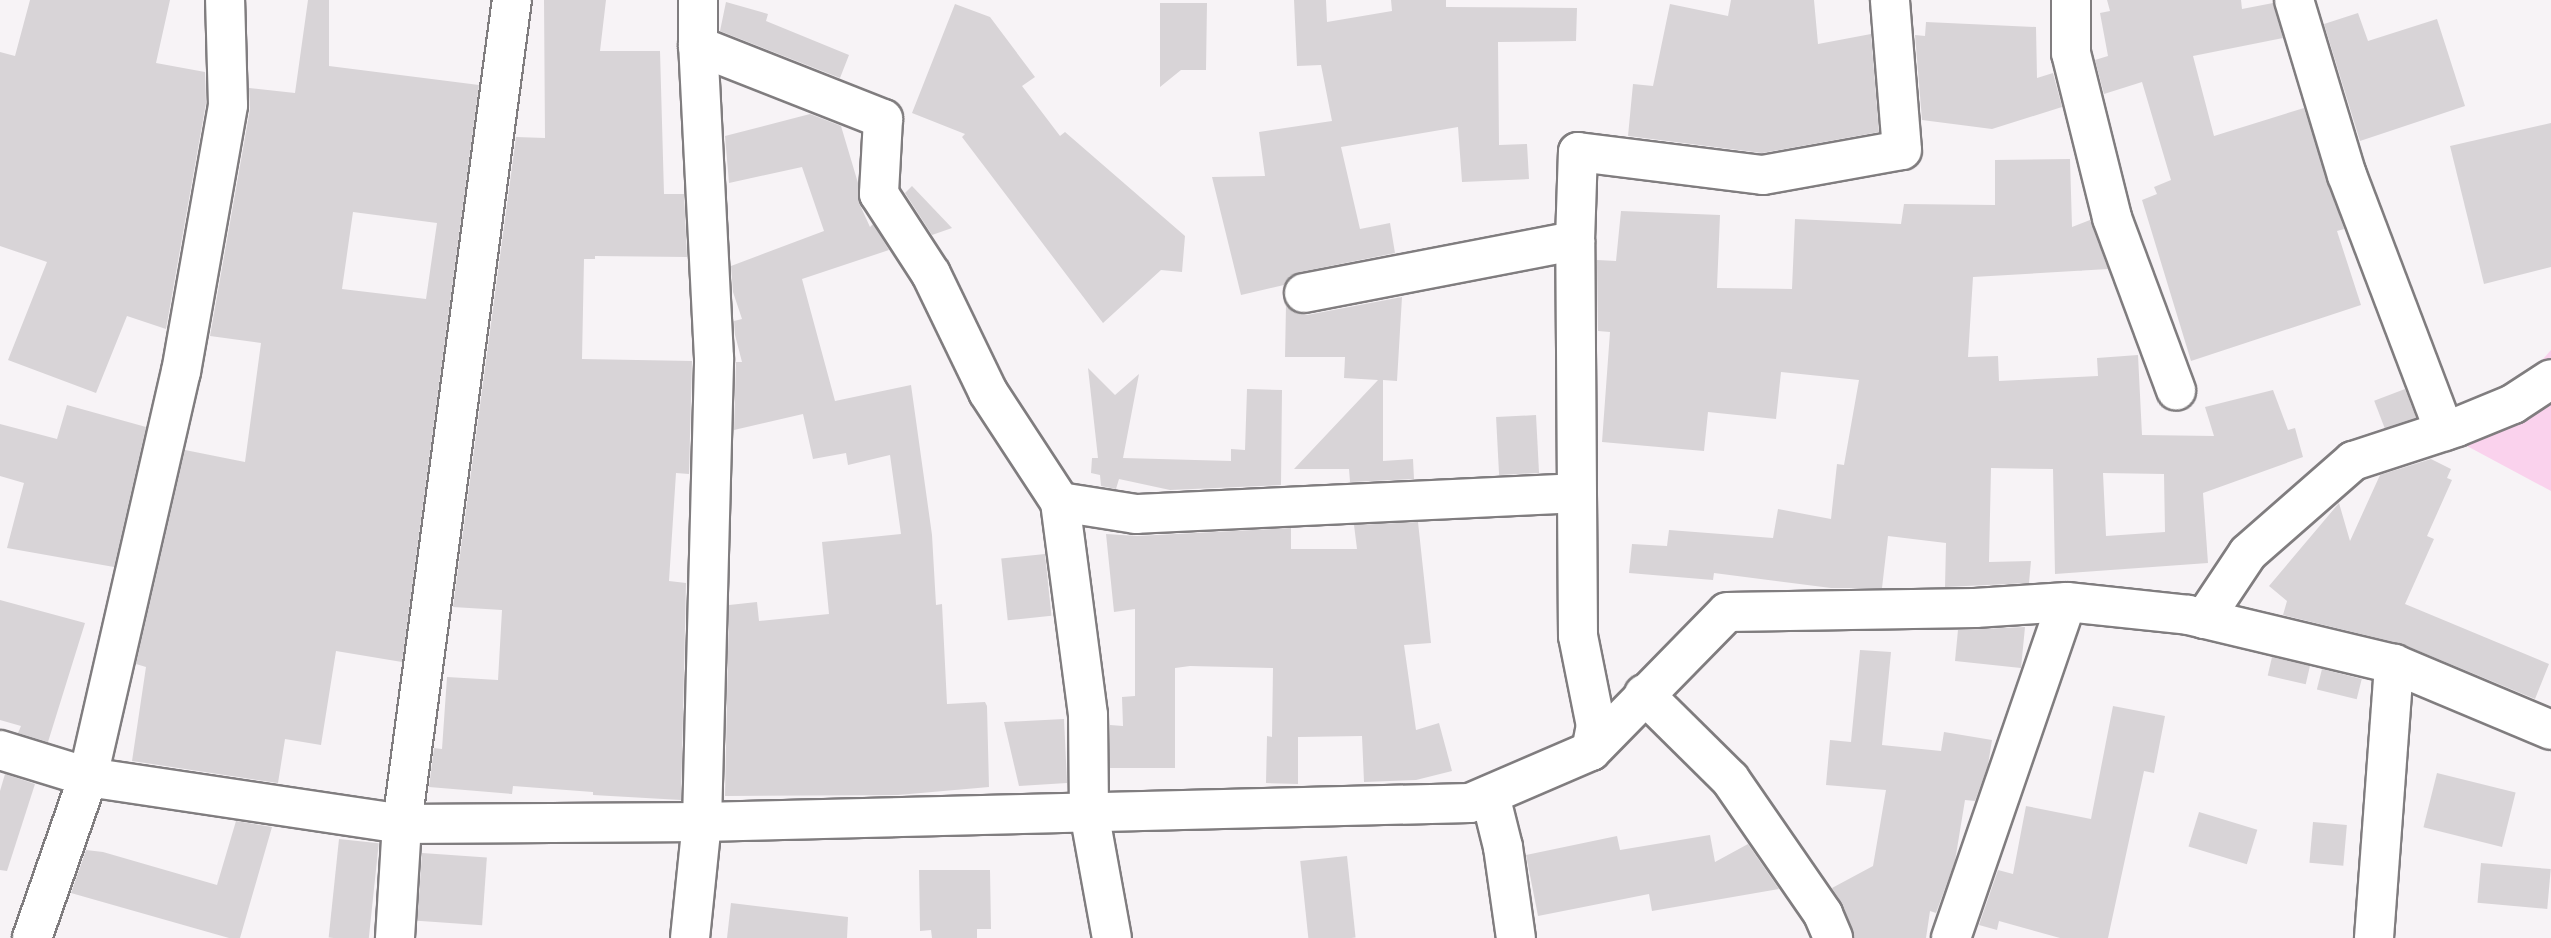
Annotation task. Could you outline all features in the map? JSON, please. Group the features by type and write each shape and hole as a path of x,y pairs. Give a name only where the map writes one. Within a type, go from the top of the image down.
{"street":[{"path":"32,938 88,777 181,372 228,105 225,0"},
{"path":"395,938 402,824 512,0"},
{"path":"690,938 702,822 714,358 698,0"},
{"path":"1591,751 1596,726 1578,636 1575,241 1578,152 1763,175 1902,150 1890,0"},
{"path":"2071,0 2071,52 2112,218 2176,390"},
{"path":"2294,0 2347,175 2444,431"},
{"path":"698,46 883,119 879,194 931,274 988,392 1060,502 1088,715 1089,812 1112,938"},
{"path":"1304,293 1575,241"},
{"path":"2204,619 2248,553 2353,461 2444,431 2513,404 2551,379"},
{"path":"1060,502 1136,514 1576,494"},
{"path":"0,750 88,777 402,824 702,822 1470,803 1591,751 1727,612 1975,608 2067,601 2204,619 2394,664 2551,730"},
{"path":"1951,938 2067,601"},
{"path":"2374,938 2394,664"},
{"path":"1644,694 1730,779 1823,914 1833,938"},
{"path":"1490,794 1503,847 1516,938"}],"shaded area":[{"path":"2551,350 2551,491 2467,446"}],"building":[{"path":"30,0 170,0 156,63 205,72 206,103 166,329 127,316 96,393 8,360 47,262 0,246 0,52 15,56"},
{"path":"308,0 329,0 329,66 479,85 402,662 336,651 321,745 285,739 278,783 132,761 146,667 136,664 185,450 245,462 261,343 210,336 250,109 249,88 295,93","holes":["353,212 437,223 426,299 342,289"]},
{"path":"544,0 606,0 600,51 660,51 664,194 684,194 687,257 595,256 595,259 584,259 582,359 692,361 689,474 676,473 669,581 686,583 681,800 593,795 593,792 513,786 512,794 429,787 434,748 442,749 447,677 498,680 502,610 453,607 516,137 545,138"},
{"path":"1294,0 1326,0 1327,22 1392,11 1391,0 1446,0 1446,7 1577,8 1576,41 1498,42 1499,145 1527,144 1529,179 1462,182 1458,127 1341,147 1360,229 1390,223 1395,253 1300,272 1290,276 1284,285 1241,295 1212,177 1265,176 1259,132 1332,121 1321,65 1297,66"},
{"path":"1731,0 1814,0 1818,44 1871,34 1879,132 1762,153 1628,136 1633,84 1653,86 1670,4 1728,16"},
{"path":"2107,0 2241,0 2242,9 2273,3 2283,38 2193,56 2214,136 2304,108 2344,229 2337,231 2361,305 2191,361 2142,200 2157,194 2154,187 2171,180 2142,82 2104,94 2095,60 2108,56 2100,13 2110,11"},
{"path":"726,2 768,14 766,21 849,55 840,78 720,31"},
{"path":"1160,3 1207,3 1206,70 1181,70 1160,87"},
{"path":"955,4 990,17 1035,77 1022,86 1060,136 1065,132 1185,236 1182,272 1161,270 1103,323 962,137 965,134 912,113"},
{"path":"2358,13 2368,41 2437,19 2465,106 2360,141 2324,24"},
{"path":"1926,22 2036,27 2037,78 2053,73 2062,107 1992,129 1922,120 1915,35 1925,36"},
{"path":"810,114 841,126 858,183 860,205 870,227 873,224 889,250 802,279 835,401 911,385 932,535 936,605 942,604 947,704 985,702 989,787 898,795 725,796 729,605 757,602 759,621 829,614 822,542 901,534 890,455 848,465 846,453 813,459 803,414 734,430 736,362 742,362 734,321 742,319 733,292 731,266 824,231 802,167 729,183 725,136"},
{"path":"2551,123 2551,267 2484,284 2450,146"},
{"path":"2070,159 2072,227 2090,220 2108,269 1973,277 1968,357 1998,356 1999,381 2098,376 2097,358 2138,355 2142,435 2214,436 2205,407 2273,390 2288,430 2295,428 2303,457 2203,493 2208,563 2055,574 2053,469 1991,468 1989,562 2031,561 2029,583 1945,587 1946,543 1888,536 1882,588 1831,588 1714,573 1713,580 1629,573 1632,544 1667,546 1669,530 1773,538 1778,509 1831,519 1837,464 1844,465 1859,380 1781,372 1776,419 1708,412 1704,451 1602,442 1610,332 1598,331 1597,260 1616,261 1621,211 1720,215 1717,288 1792,289 1795,219 1901,224 1904,204 1995,205 1995,160","holes":["2103,473 2164,474 2165,532 2106,536"]},
{"path":"912,186 952,228 932,235 905,193"},
{"path":"1402,297 1397,381 1383,380 1383,461 1413,459 1414,479 1350,482 1349,469 1294,469 1378,380 1344,378 1345,357 1285,357 1286,305 1296,313 1307,315"},
{"path":"1088,368 1115,395 1139,374 1123,458 1231,461 1231,449 1245,450 1247,389 1282,390 1281,485 1170,490 1119,479 1116,489 1101,486 1100,475 1091,473 1092,458 1098,458"},
{"path":"2405,389 2416,418 2385,430 2374,401"},
{"path":"67,405 146,427 114,567 7,548 24,483 0,476 0,424 57,439"},
{"path":"1536,415 1539,473 1499,475 1496,417"},
{"path":"2431,459 2451,469 2447,478 2452,480 2427,536 2434,539 2405,604 2549,664 2535,699 2402,644 2283,615 2287,601 2269,586 2339,503 2350,541 2380,475"},
{"path":"1418,522 1431,643 1404,645 1416,730 1439,723 1452,771 1416,780 1364,782 1362,736 1298,737 1298,784 1266,783 1267,736 1272,737 1273,668 1190,666 1175,668 1175,768 1110,768 1110,725 1123,726 1122,697 1135,696 1135,609 1114,612 1106,534 1137,536 1291,528 1291,549 1357,549 1354,525"},
{"path":"1045,554 1051,616 1008,620 1001,559"},
{"path":"0,600 85,623 48,742 18,733 21,726 0,720"},
{"path":"2025,627 2021,668 1955,661 1958,630"},
{"path":"1860,650 1891,652 1882,745 1941,751 1944,732 1992,740 1988,765 1975,801 1965,800 1955,861 1936,913 1930,911 1926,938 1854,938 1843,905 1832,888 1873,866 1886,790 1826,785 1830,740 1851,742"},
{"path":"2272,657 2310,666 2306,684 2268,676"},
{"path":"2322,669 2362,679 2357,699 2317,689"},
{"path":"2113,706 2165,716 2154,773 2144,771 2108,938 2060,938 1999,921 1997,930 1979,925 1998,870 2013,874 2026,806 2091,819"},
{"path":"1064,719 1067,783 1019,786 1004,722"},
{"path":"2437,773 2516,793 2502,847 2423,827"},
{"path":"5,774 35,784 7,871 0,870 0,791"},
{"path":"2199,812 2257,830 2247,864 2188,846"},
{"path":"236,821 272,827 240,938 229,938 71,893 86,850 103,852 217,885"},
{"path":"2313,822 2347,825 2343,866 2309,863"},
{"path":"1710,835 1715,862 1748,844 1779,889 1652,911 1649,894 1538,916 1526,855 1617,836 1620,850"},
{"path":"339,839 379,843 369,938 329,937"},
{"path":"422,853 487,858 482,925 417,921"},
{"path":"1347,856 1356,938 1308,938 1300,861"},
{"path":"2481,863 2551,869 2547,909 2478,903"},
{"path":"919,870 990,870 991,929 977,929 977,938 932,938 931,930 920,931"},
{"path":"731,903 848,917 847,938 727,938"}]}
